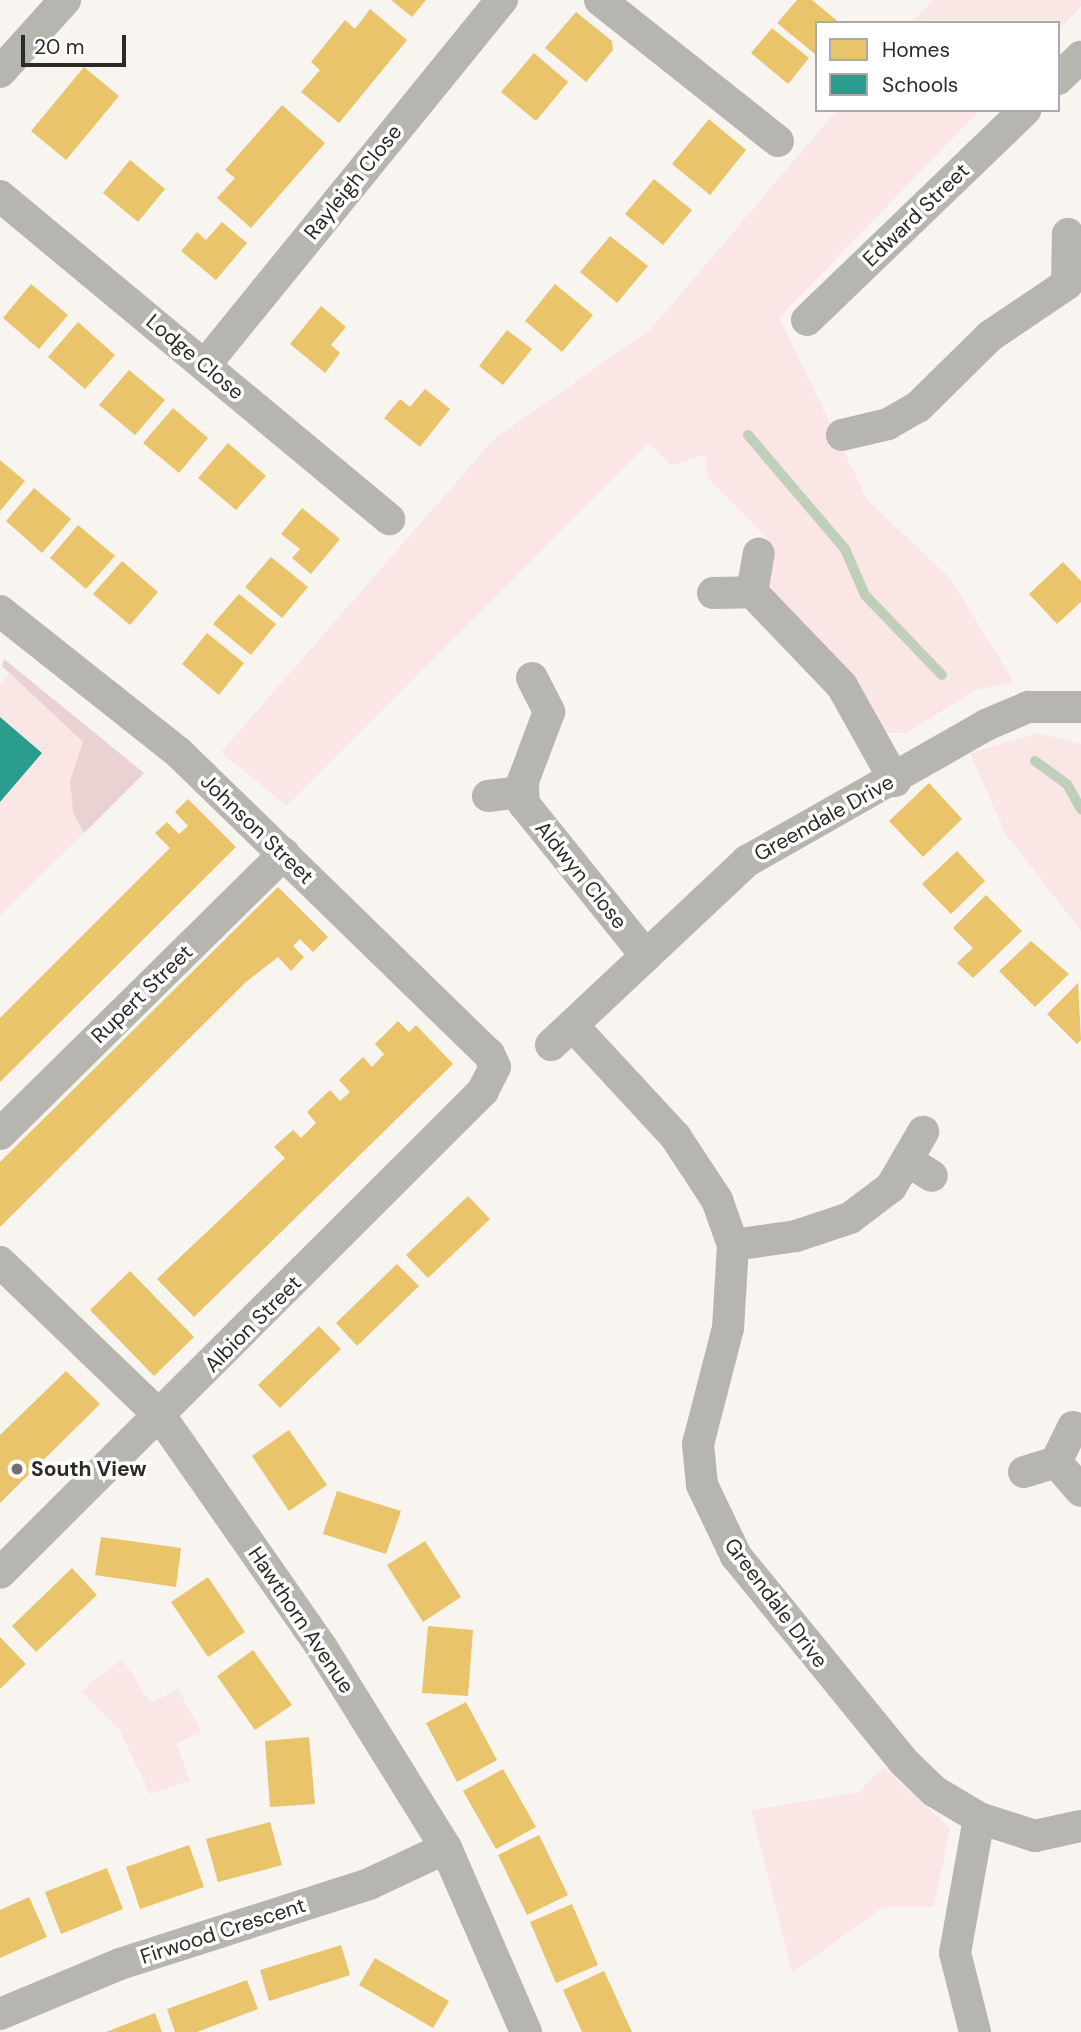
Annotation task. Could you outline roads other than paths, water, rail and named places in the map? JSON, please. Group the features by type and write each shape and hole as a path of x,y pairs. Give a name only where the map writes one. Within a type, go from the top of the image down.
{"street":[{"path":"0,72 65,0"},
{"name":"Rayleigh Close","path":"205,365 502,0"},
{"path":"600,0 778,141"},
{"path":"1060,77 1081,57"},
{"name":"Edward Street","path":"807,320 1023,112"},
{"name":"Lodge Close","path":"0,196 390,519"},
{"path":"842,435 888,424 918,407 990,336 1074,290 1068,234"},
{"path":"752,592 759,554"},
{"path":"713,593 752,592 842,686 895,780"},
{"name":"Johnson Street","path":"0,611 178,751 489,1054 495,1067"},
{"path":"488,796 523,792 549,712 532,678"},
{"name":"Greendale Drive","path":"1081,707 1028,707 943,746 895,780 747,861 563,1036 675,1136 717,1200 733,1245 728,1328 698,1444 702,1485 717,1522 780,1615 902,1761 979,1818 1035,1836 1081,1826"},
{"name":"Aldwyn Close","path":"523,792 524,804 646,956"},
{"name":"Rupert Street","path":"0,1133 284,854"},
{"name":"Albion Street","path":"0,1573 161,1417 484,1091 495,1067"},
{"path":"733,1245 796,1236 850,1218 920,1168 923,1132"},
{"name":"Hawthorn Avenue","path":"0,1262 161,1417 323,1648 446,1848 526,2032"},
{"path":"1024,1472 1056,1462 1073,1427"},
{"path":"1056,1462 1081,1491"},
{"path":"975,2032 955,1953 979,1818"},
{"name":"Firwood Crescent","path":"0,2014 120,1964 369,1884 446,1848"}],"waterway":[{"path":"748,435 845,549 865,595 942,675"},
{"path":"1035,761 1067,784 1081,809"}],"place":[{"name":"South View","path":"17,1469"}]}
